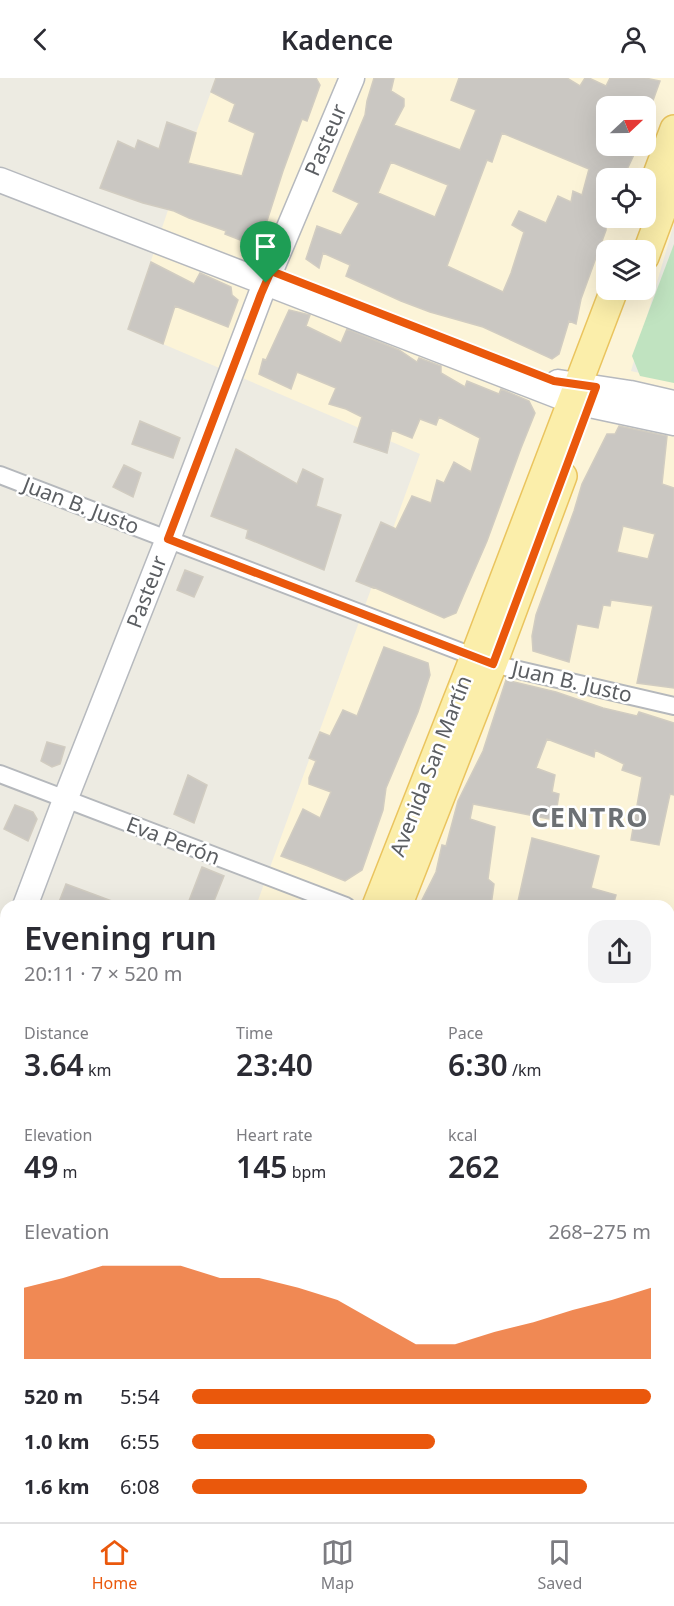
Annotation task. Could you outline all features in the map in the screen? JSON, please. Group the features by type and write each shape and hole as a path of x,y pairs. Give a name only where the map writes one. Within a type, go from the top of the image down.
{"main road":[{"name":"Pasteur","path":"27,900 268,277 352,78"},
{"path":"656,177 674,129"},
{"path":"0,166 268,277"},
{"path":"651,240 674,179"},
{"path":"0,180 554,381 584,394 674,423"},
{"name":"Avenida San Martín","path":"584,394 611,300"},
{"name":"Avenida San Martín","path":"400,900 483,660 584,394 628,300"},
{"path":"584,394 674,403"},
{"name":"Avenida San Martín","path":"379,900 483,660"}],"street":[{"name":"Juan B. Justo","path":"0,475 483,660 674,706"},
{"name":"Eva Perón","path":"0,774 330,900"}],"shaded area":[{"path":"216,78 674,78 674,224 656,286 656,240 596,240 596,300 652,300 631,371 674,381 674,900 258,900 420,454 128,329"}],"green space":[{"path":"674,244 674,383 640,376 632,356 653,300 656,300 656,292"}],"building":[{"path":"216,78 316,78 320,85 307,121 302,119 267,221 253,245 225,234 226,231 174,211 100,188 118,141 135,149 138,140 159,149 167,122 196,133 188,163 242,176 255,133 229,121 235,104 211,92"},
{"path":"374,78 394,78 391,91 404,99 404,106 394,125 460,150 476,110 451,100 459,78 567,78 580,86 585,78 606,86 610,78 645,78 660,81 655,96 596,96 596,156 633,156 628,168 596,168 596,228 606,228 606,230 602,240 596,240 596,258 581,299 576,324 569,321 559,354 552,359 483,327 401,301 346,276 350,265 323,253 319,268 306,259 317,226 341,235 359,203 333,191 365,115","holes":["502,133 589,169 582,195 573,191 571,202 558,196 546,223 519,211 512,225 524,232 503,292 447,266 487,160 492,162","391,162 448,185 435,217 378,193"]},
{"path":"151,262 194,284 200,273 231,287 232,295 238,300 228,327 175,306 163,344 128,329"},
{"path":"289,310 310,315 306,326 341,343 347,329 399,350 417,362 419,358 441,366 441,373 465,387 467,381 499,394 501,389 529,401 535,413 487,541 456,613 444,618 356,581 381,522 396,529 412,496 431,503 437,480 444,483 454,462 471,472 480,438 439,417 436,425 420,419 412,438 392,430 387,453 354,442 362,417 329,404 336,388 297,372 291,389 259,374 263,359 266,360"},
{"path":"140,421 180,438 173,458 132,444"},
{"path":"619,426 667,436 662,484 674,488 674,688 637,683 653,606 611,600 610,606 603,605 598,628 577,624 569,662 533,651 532,636 536,615 582,484 607,434 615,434","holes":["623,526 655,534 648,559 617,552"]},
{"path":"236,449 297,484 303,469 323,479 316,506 341,515 324,570 246,538 248,530 211,516"},
{"path":"124,465 141,473 133,497 113,487"},
{"path":"185,570 203,577 194,597 177,590"},
{"path":"384,647 428,663 430,675 418,712 386,788 383,810 362,870 345,881 281,856 303,809 320,818 331,792 309,784 316,761 309,758 320,732 330,736 343,710 357,716"},
{"path":"506,680 556,692 603,708 637,716 639,712 674,723 674,795 670,794 659,845 631,840 642,777 622,770 624,764 595,750 594,757 547,739 536,768 555,775 552,792 559,794 555,820 473,804 470,819 495,827 488,879 494,884 492,900 422,900 436,872 442,845 446,846 458,801 483,751"},
{"path":"47,742 65,747 60,764 52,767 41,761"},
{"path":"188,775 207,785 194,823 174,814"},
{"path":"15,805 33,812 37,819 28,841 4,829"},
{"path":"532,838 599,856 591,888 616,895 615,900 518,900"},
{"path":"202,867 224,876 214,900 189,900"},
{"path":"66,884 109,900 60,900"}],"district":[{"name":"CENTRO","path":"590,818"}],"route":[{"path":"271,271 554,381 596,387 493,664 168,539 266,283 271,271"}]}
